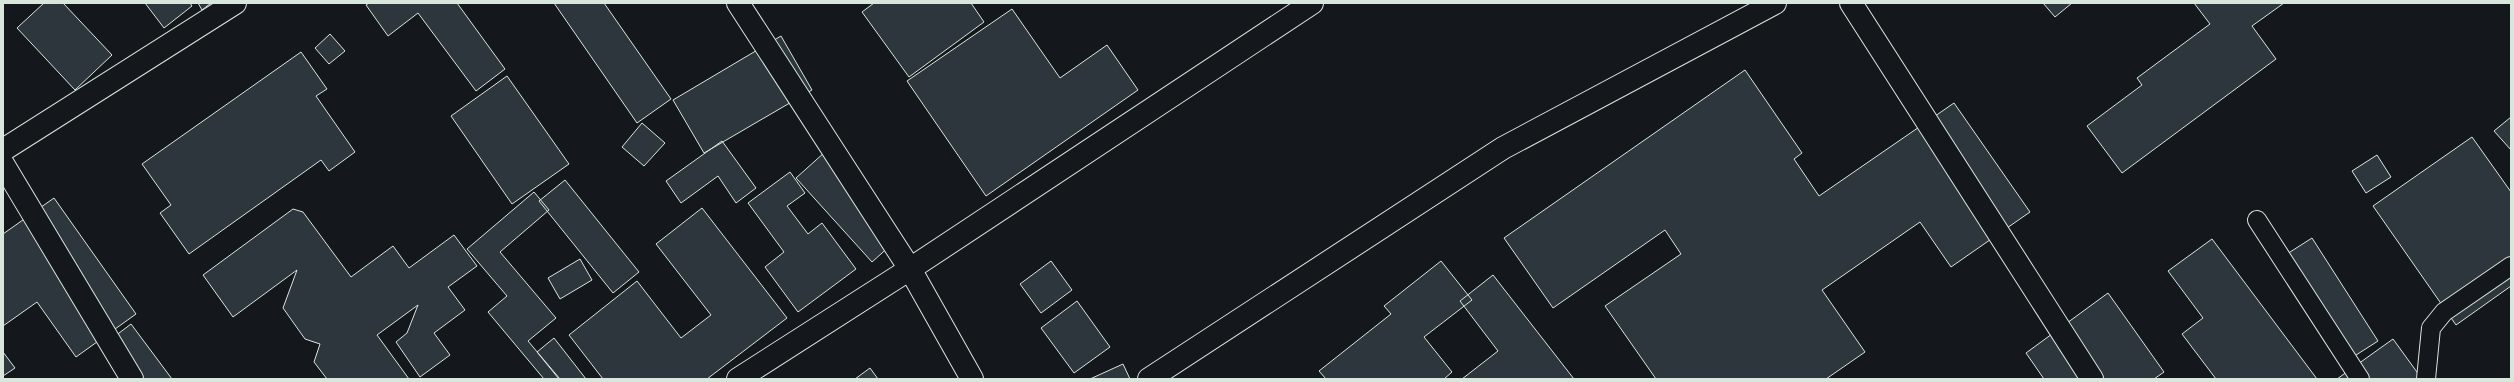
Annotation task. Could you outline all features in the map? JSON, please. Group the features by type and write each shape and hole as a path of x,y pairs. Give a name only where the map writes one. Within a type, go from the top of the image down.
{"street":[{"path":"3,150 235,3"},
{"path":"738,3 910,268 972,379"},
{"path":"738,379 910,268 1312,3"},
{"path":"1149,379 1503,148 1775,3"},
{"path":"1851,3 2092,379"},
{"path":"3,164 132,379"}],"lane":[{"path":"2257,220 2360,379"},
{"path":"2426,379 2430,328 2449,308 2511,266"}],"building":[{"path":"44,3 63,3 112,55 75,90 17,28"},
{"path":"145,3 190,3 192,6 164,28"},
{"path":"198,3 211,3 202,10"},
{"path":"369,3 457,3 505,69 476,91 418,13 388,36 366,5"},
{"path":"554,3 604,3 671,99 637,123"},
{"path":"874,3 971,3 984,22 909,77 862,12"},
{"path":"2043,3 2072,3 2055,17"},
{"path":"2194,3 2284,3 2252,26 2276,59 2122,173 2087,126 2142,85 2137,78 2210,24"},
{"path":"1012,9 1060,78 1107,45 1138,90 986,196 907,81"},
{"path":"330,34 345,51 329,64 315,48"},
{"path":"781,36 812,90 704,153 673,100"},
{"path":"301,52 327,89 316,96 355,152 329,171 321,160 189,254 160,213 171,205 142,164"},
{"path":"1745,70 1802,153 1794,159 1819,196 1954,103 2030,212 1951,267 1920,222 1822,290 1865,352 1826,379 1656,379 1605,306 1681,254 1665,230 1553,308 1504,238"},
{"path":"507,76 569,164 512,204 451,116"},
{"path":"2511,117 2511,150 2494,131"},
{"path":"642,123 665,143 644,166 622,147"},
{"path":"2472,137 2511,192 2511,286 2456,325 2373,206"},
{"path":"722,141 756,188 736,203 718,176 681,203 666,181"},
{"path":"825,152 901,236 872,262 796,178"},
{"path":"2377,155 2391,177 2366,193 2352,171"},
{"path":"790,172 805,193 787,206 808,234 822,223 856,269 798,312 765,267 784,252 748,203"},
{"path":"565,180 639,272 613,293 539,201"},
{"path":"534,192 549,210 500,252 556,318 528,341 560,379 544,379 488,312 507,296 467,249"},
{"path":"54,198 136,314 76,357 37,302 3,326 3,234"},
{"path":"702,208 787,318 707,379 603,379 569,335 637,281 681,338 711,315 656,244"},
{"path":"293,209 303,212 351,277 393,246 409,268 454,235 477,266 448,287 465,310 434,333 450,355 420,377 396,342 407,333 418,305 377,335 409,379 327,379 314,362 320,344 305,339 283,308 297,270 233,317 203,275"},
{"path":"2312,238 2378,341 2342,364 2276,261"},
{"path":"2212,239 2317,379 2216,379 2182,334 2203,318 2168,271"},
{"path":"580,259 592,280 560,299 548,278"},
{"path":"1051,261 1072,290 1041,313 1020,284"},
{"path":"1441,261 1472,300 1424,337 1452,372 1444,379 1326,379 1319,371 1391,314 1384,306"},
{"path":"1493,275 1574,379 1462,379 1498,351 1460,301"},
{"path":"2108,293 2164,372 2154,379 2044,379 2026,353"},
{"path":"1077,301 1110,347 1074,373 1041,328"},
{"path":"131,324 172,379 126,379 102,346"},
{"path":"554,338 586,379 559,379 537,352"},
{"path":"2393,339 2422,379 2337,379"},
{"path":"3,352 15,368 3,376"},
{"path":"1123,364 1130,379 1090,379"},
{"path":"870,368 878,379 855,379"}]}
